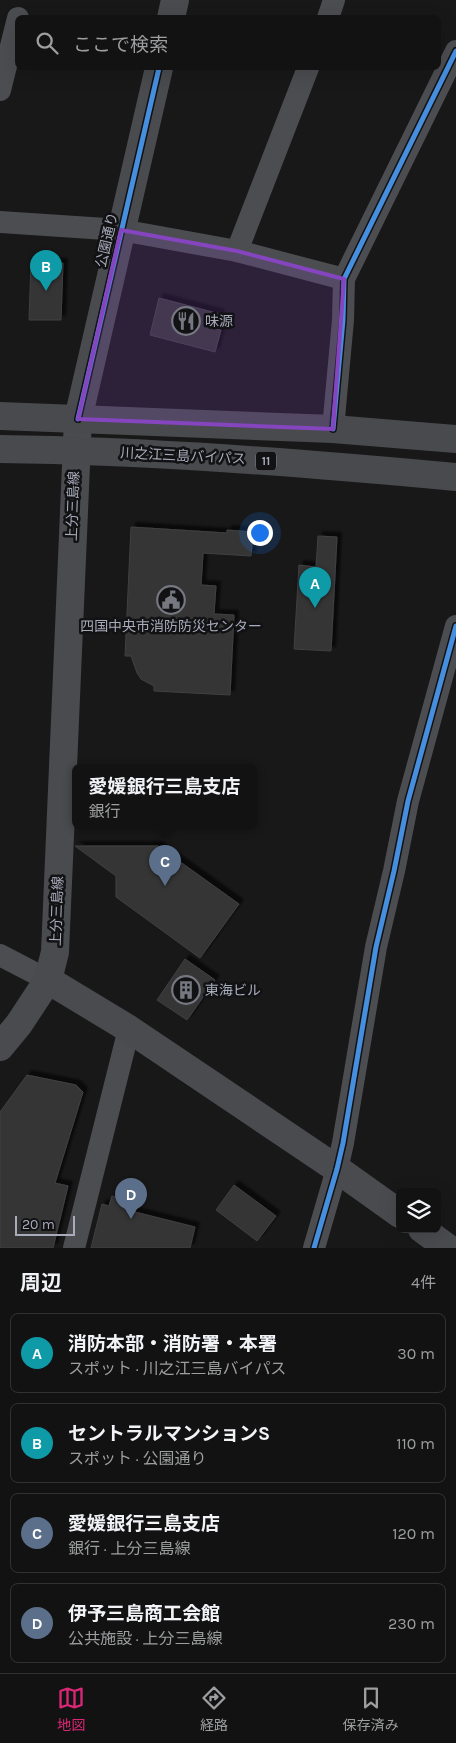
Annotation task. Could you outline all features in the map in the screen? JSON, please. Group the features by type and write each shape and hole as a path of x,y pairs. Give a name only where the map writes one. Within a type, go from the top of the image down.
{"highway":[{"path":"0,416 334,430 456,439"},
{"name":"川之江三島バイパス","path":"0,449 75,450 317,464 456,477"}],"main road":[{"path":"172,15 175,0"},
{"name":"公園通り","path":"78,419 120,230 159,70"},
{"name":"上分三島線","path":"0,1047 19,1024 48,980 55,952 75,450 78,419"},
{"path":"48,980 129,1029 337,1169 396,1211"},
{"path":"427,1233 448,1248"}],"street":[{"path":"19,15 22,0"},
{"path":"329,15 334,0"},
{"path":"0,90 15,30"},
{"path":"334,430 343,320 344,279 456,51"},
{"path":"237,251 307,70"},
{"path":"0,222 120,230 237,251 344,279"},
{"path":"314,1248 337,1169 376,947 408,800 456,626"},
{"path":"0,955 48,980"},
{"path":"74,1248 129,1029"}],"highlighted area":[{"path":"121,230 237,251 344,279 333,429 78,419"}],"building":[{"path":"31,262 63,263 61,320 29,320"},
{"name":"味源","path":"159,298 220,314 216,329 221,330 215,352 150,335"},
{"name":"四国中央市消防防災センター","path":"131,527 227,533 227,530 253,532 251,556 203,553 201,585 216,586 214,614 234,615 230,695 154,691 154,686 141,679 137,673 131,656 125,656"},
{"path":"318,536 337,537 331,651 294,649 299,565 316,567"},
{"path":"75,846 158,846 239,904 200,958 116,897 116,876"},
{"name":"東海ビル","path":"185,959 215,980 187,1020 157,1000"},
{"path":"27,1075 76,1085 83,1092 55,1183 68,1186 53,1248 0,1248 0,1112"},
{"path":"234,1185 276,1216 257,1241 216,1210"},
{"path":"112,1196 133,1201 131,1211 195,1227 190,1248 91,1248 102,1204 109,1206"}],"cycle path":[{"path":"333,429 343,320 344,279 456,51"},
{"path":"78,419 159,70"},
{"path":"314,1248 343,1143 376,947 408,801 456,626"}],"place":[{"name":"セントラルマンションS","path":"46,291"},
{"name":"味源","path":"186,321"},
{"name":"四国中央市消防防災センター","path":"171,600"},
{"name":"消防本部・消防署・本署","path":"315,608"},
{"name":"愛媛銀行三島支店","path":"165,886"},
{"name":"東海ビル","path":"186,990"},
{"name":"伊予三島商工会館","path":"131,1219"}]}
